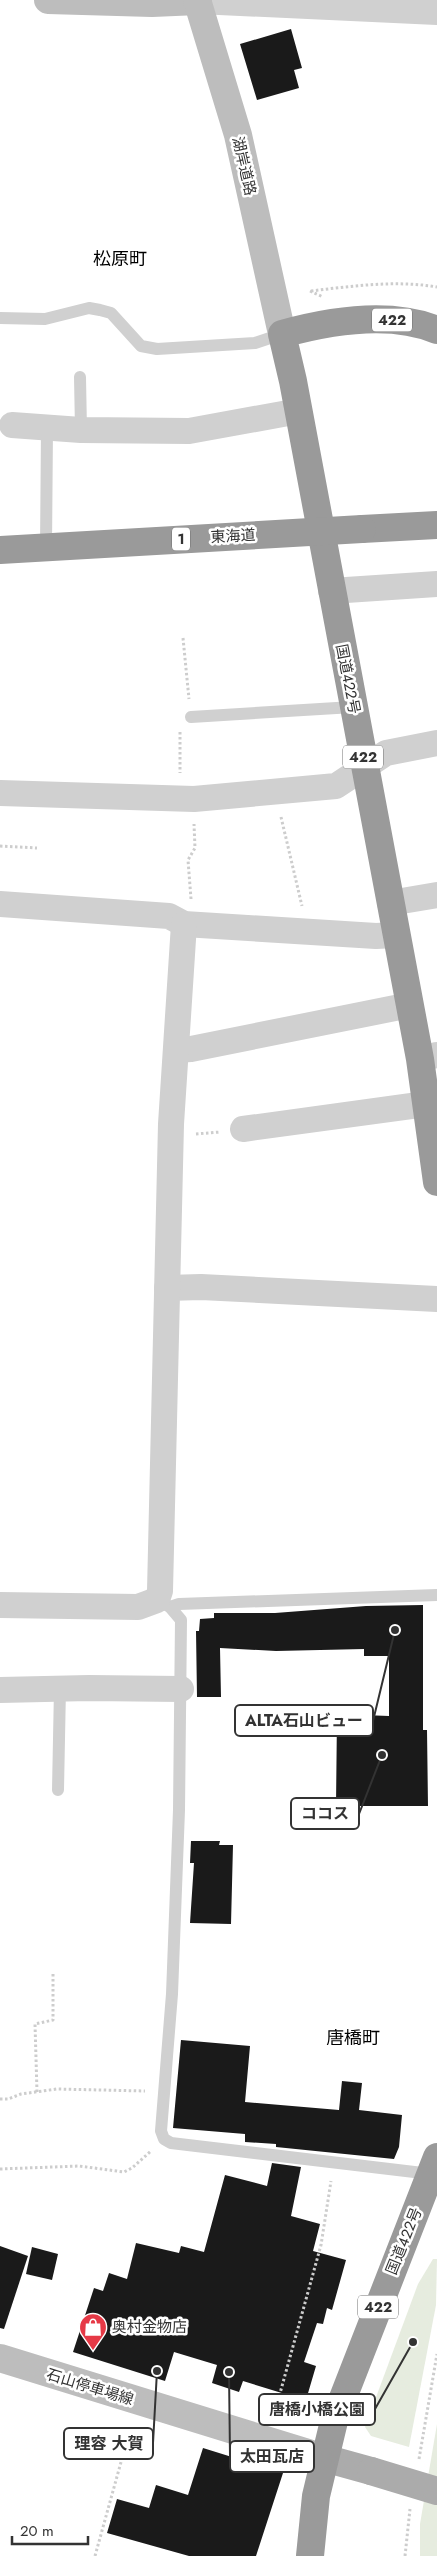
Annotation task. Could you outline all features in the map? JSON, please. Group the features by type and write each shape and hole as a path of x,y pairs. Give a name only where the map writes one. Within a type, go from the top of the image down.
{"highway":[{"name":"422","path":"282,334 317,324 386,319 414,321 437,330"},
{"name":"国道422号","path":"282,334 299,411 331,591 410,1004 428,1057 426,1104 437,1182"},
{"name":"東海道","path":"0,550 437,525"},
{"name":"国道422号","path":"310,2556 316,2496 324,2458 345,2391 434,2166"}],"main road":[{"path":"48,0 152,3 197,1"},
{"name":"湖岸道路","path":"197,1 238,135 282,334"},
{"name":"石山停車場線","path":"0,2358 324,2458"},
{"path":"324,2458 437,2491"}],"street":[{"path":"197,1 437,12"},
{"path":"12,425 81,430 189,431 299,411"},
{"path":"0,550 320,531"},
{"path":"331,591 437,584"},
{"path":"0,793 194,799 336,786 386,753 437,743"},
{"path":"390,903 437,895"},
{"path":"0,904 169,916 188,923 376,936 396,934"},
{"path":"0,1605 138,1607 164,1603 160,1591 170,1136 188,923"},
{"path":"176,1050 191,1049 410,1004"},
{"path":"243,1129 426,1104"},
{"path":"167,1288 206,1287 437,1299"},
{"path":"0,1690 60,1688 181,1689"}],"lane":[{"path":"0,318 45,318 89,308 100,310 111,313 141,346 157,350 255,343 282,334"},
{"path":"80,377 81,430"},
{"path":"46,548 47,428"},
{"path":"190,717 353,707"},
{"path":"164,1603 437,1595"},
{"path":"164,1603 182,1620 172,1994 161,2131 164,2139 171,2143 334,2163 434,2166"},
{"path":"58,1790 60,1688"}],"path":[{"path":"310,291 343,287 417,284 437,287"},
{"path":"276,792 308,932"},
{"path":"188,923 188,860 195,848 194,799"},
{"path":"0,846 36,848"},
{"path":"170,1136 243,1129"},
{"path":"36,2092 35,2024 53,2020 53,1972"},
{"path":"0,2099 57,2089 163,2092"},
{"path":"0,2169 79,2166 124,2172 132,2168 164,2139"},
{"path":"272,2422 321,2245 334,2163"},
{"path":"418,2465 437,2354"},
{"path":"96,2556 133,2419"},
{"path":"405,2556 412,2503"}],"shaded area":[{"path":"433,2259 437,2259 436,2305 409,2447 371,2436 365,2427 418,2284"},
{"path":"437,2424 437,2556 420,2556 420,2524"}],"building":[{"path":"291,29 302,68 294,70 299,88 257,100 240,44"},
{"path":"423,1605 423,1730 427,1730 428,1806 336,1806 337,1714 389,1716 389,1656 364,1656 364,1649 276,1651 220,1648 221,1697 197,1697 196,1631 199,1631 200,1619 214,1618 214,1613 275,1613 366,1606"},
{"path":"191,1841 220,1841 219,1845 233,1845 231,1924 190,1923 194,1863 190,1863"},
{"path":"181,2040 250,2046 245,2102 339,2110 342,2081 362,2083 359,2110 402,2115 399,2147 394,2159 276,2147 276,2144 245,2142 245,2134 173,2128"},
{"path":"272,2163 301,2167 291,2216 320,2224 313,2251 346,2260 332,2310 327,2308 323,2324 317,2323 304,2362 316,2366 301,2417 280,2411 285,2394 243,2381 239,2392 212,2383 217,2365 174,2352 165,2381 73,2352 94,2288 103,2291 109,2273 127,2279 136,2243 179,2253 181,2246 204,2252 225,2175 267,2186"},
{"path":"0,2246 28,2256 4,2329 0,2328"},
{"path":"32,2247 58,2254 52,2280 26,2274"},
{"path":"203,2448 283,2473 256,2556 189,2556 107,2533 117,2499 149,2508 156,2485 188,2495"}],"place":[{"name":"ALTA石山ビュー","path":"395,1630"},
{"name":"ココス","path":"382,1755"},
{"name":"唐橋小橋公園","path":"413,2342"},
{"name":"奥村金物店","path":"93,2351"},
{"name":"理容 大賀","path":"157,2371"},
{"name":"太田瓦店","path":"229,2372"}],"district":[{"name":"松原町","path":"120,259"},
{"name":"唐橋町","path":"353,2038"}]}
